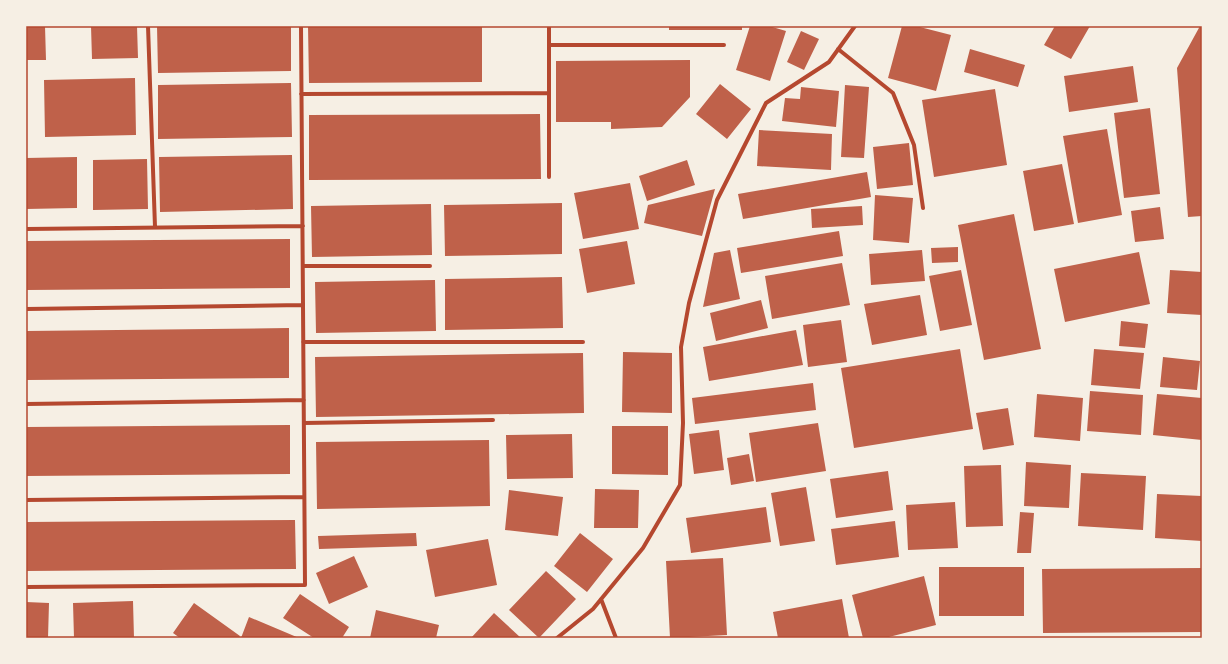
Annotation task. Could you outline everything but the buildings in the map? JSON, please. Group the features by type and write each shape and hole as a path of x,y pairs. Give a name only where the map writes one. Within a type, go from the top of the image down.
{"street":[{"path":"148,26 155,227"},
{"path":"26,587 305,585 301,26"},
{"path":"549,26 549,177"},
{"path":"557,638 593,609 643,548 680,485 683,423 681,347 689,303 717,200 766,103 829,62 855,26"},
{"path":"549,45 724,45"},
{"path":"838,49 893,93 914,145 923,208"},
{"path":"301,94 549,93"},
{"path":"26,229 303,226"},
{"path":"303,266 430,266"},
{"path":"26,309 303,305"},
{"path":"304,342 583,342"},
{"path":"26,404 304,400"},
{"path":"304,423 493,420"},
{"path":"26,500 304,497"},
{"path":"601,599 616,638"}]}
